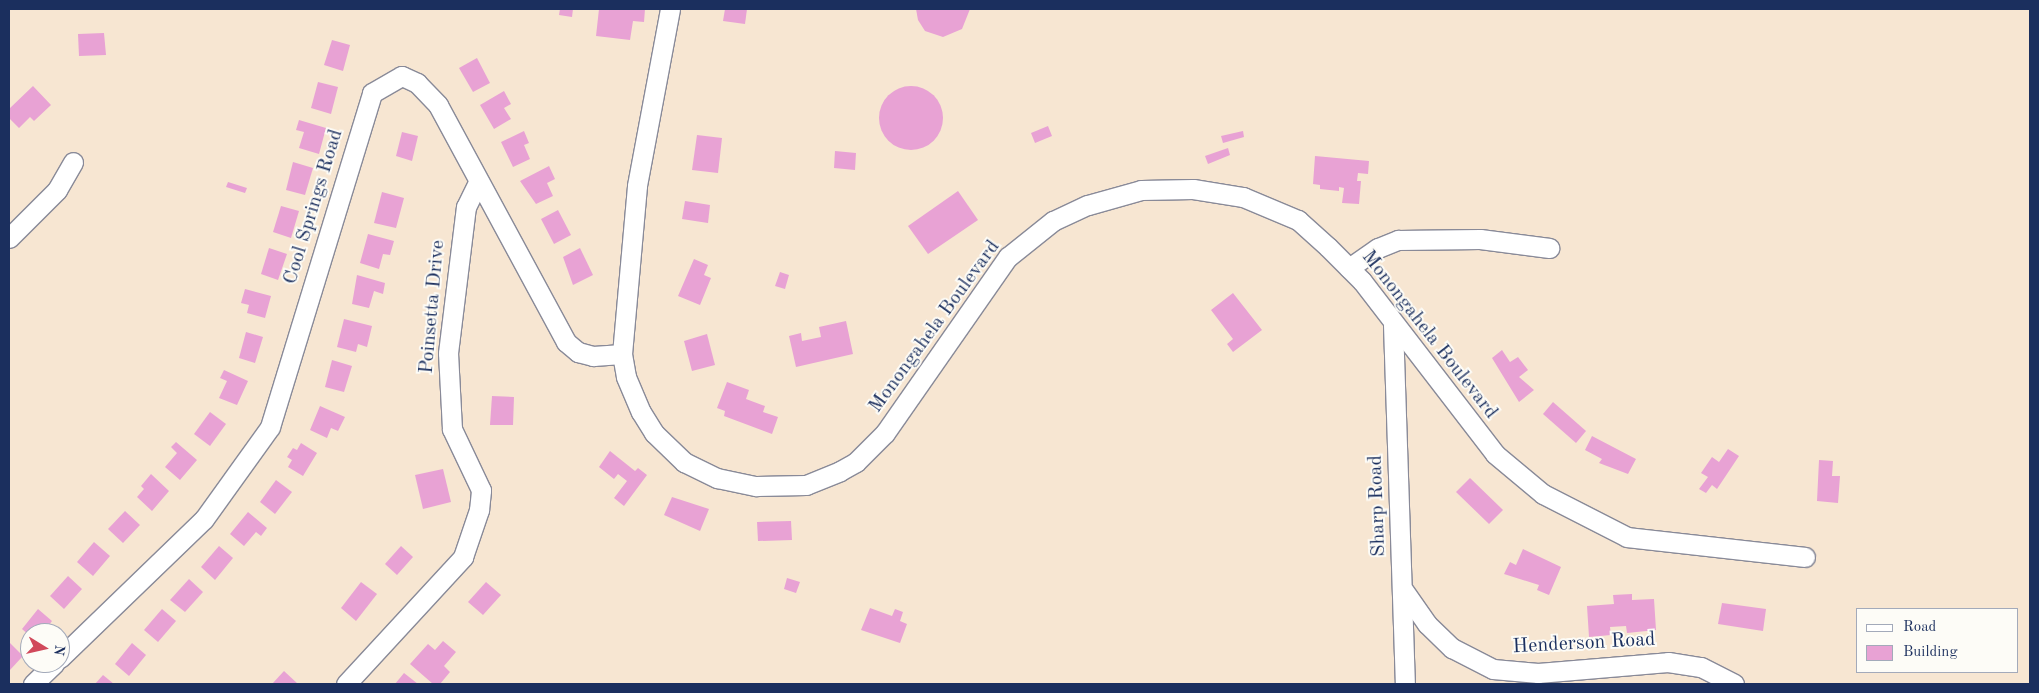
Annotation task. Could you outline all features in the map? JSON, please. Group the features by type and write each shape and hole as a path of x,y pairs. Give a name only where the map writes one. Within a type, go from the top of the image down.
{"street":[{"name":"Monongahela Boulevard","path":"670,9 637,186 622,354 626,377 641,412 654,433 684,462 737,483 806,485 840,472 870,449 885,433 1008,257 1053,221 1088,205 1141,190 1193,189 1243,197 1298,220 1349,268 1495,454 1543,494 1627,537 1805,557"},
{"name":"Cool Springs Road","path":"70,648 204,519 270,427 372,93 402,76 430,93 566,342 578,352 593,356 622,354"},
{"path":"9,238 57,190 73,162"},
{"name":"Poinsetta Drive","path":"346,684 463,557 479,510 481,490 452,428 448,352 466,207 478,182"},
{"path":"1349,268 1378,248 1398,240 1480,239 1549,248"},
{"name":"Sharp Road","path":"1393,325 1404,591 1405,684"},
{"name":"Henderson Road","path":"1404,591 1427,624 1452,648 1493,669 1538,673 1668,662 1701,667 1734,684"},
{"path":"33,684 45,673"}],"building":[{"path":"560,9 573,9 572,17 559,15"},
{"path":"599,9 645,9 644,22 633,21 630,40 596,36"},
{"path":"725,9 747,9 745,24 723,21"},
{"path":"916,9 970,9 962,29 943,37 925,31 918,20"},
{"path":"104,33 106,55 79,56 78,34"},
{"path":"332,40 350,45 343,71 324,65"},
{"path":"477,58 490,83 473,92 459,68"},
{"path":"318,82 338,87 331,114 311,108"},
{"path":"33,86 51,105 34,121 30,117 19,128 9,118 9,109"},
{"path":"905,86 917,86 934,95 941,106 943,118 941,130 934,141 917,150 905,150 893,145 884,136 879,124 879,112 884,100 893,91"},
{"path":"504,91 511,104 504,108 511,119 494,129 480,105"},
{"path":"299,120 326,128 319,154 299,148 304,132 296,130"},
{"path":"1048,126 1052,136 1035,143 1031,133"},
{"path":"524,131 529,143 524,145 530,159 513,167 501,142"},
{"path":"1243,131 1244,137 1223,143 1221,136"},
{"path":"402,132 418,136 412,161 396,156"},
{"path":"697,135 722,138 718,173 692,170"},
{"path":"1228,148 1230,155 1208,164 1205,156"},
{"path":"835,151 856,153 855,170 834,168"},
{"path":"1315,156 1369,161 1368,174 1358,173 1357,181 1361,181 1359,204 1342,203 1344,188 1339,187 1339,191 1320,189 1320,185 1313,184"},
{"path":"293,162 313,168 305,195 286,190"},
{"path":"549,166 555,179 547,183 553,196 536,204 520,181"},
{"path":"228,182 247,188 245,193 226,187"},
{"path":"958,191 978,220 928,254 908,226"},
{"path":"382,192 404,198 396,228 374,223"},
{"path":"685,201 710,205 708,223 682,219"},
{"path":"281,206 299,211 291,238 273,232"},
{"path":"558,210 571,235 554,244 541,219"},
{"path":"368,234 394,241 390,255 383,254 379,269 360,263"},
{"path":"269,248 287,254 278,280 261,274"},
{"path":"580,248 593,275 573,285 563,257"},
{"path":"694,259 708,265 704,275 711,278 700,305 678,296"},
{"path":"780,272 789,275 785,289 775,286"},
{"path":"357,275 385,283 383,294 374,291 369,308 352,304"},
{"path":"245,289 271,296 265,318 247,313 249,305 241,303"},
{"path":"1233,293 1262,330 1233,352 1227,344 1233,339 1211,310"},
{"path":"344,319 372,326 367,347 358,344 356,352 337,347"},
{"path":"846,321 853,354 796,367 789,336 801,333 802,341 821,337 819,327"},
{"path":"246,332 263,337 255,363 239,358"},
{"path":"707,334 715,365 692,371 684,341"},
{"path":"1502,350 1510,362 1518,357 1528,370 1519,377 1534,390 1519,402 1492,358"},
{"path":"332,360 352,366 344,392 325,387"},
{"path":"224,370 248,381 237,405 219,398 227,381 220,378"},
{"path":"727,382 749,390 746,399 765,406 763,412 778,417 772,434 724,416 725,411 717,408"},
{"path":"492,396 514,397 513,425 490,425"},
{"path":"1553,402 1586,431 1576,443 1543,414"},
{"path":"320,406 345,417 338,431 331,428 327,438 310,430"},
{"path":"210,412 226,424 210,446 194,434"},
{"path":"1592,436 1636,459 1628,474 1599,463 1602,459 1585,450"},
{"path":"176,442 197,460 180,480 165,467 177,453 171,447"},
{"path":"301,443 317,453 303,476 288,467 292,460 287,457 293,448 297,450"},
{"path":"1728,449 1739,456 1717,489 1712,485 1706,493 1699,489 1708,477 1701,473 1712,457 1719,462"},
{"path":"610,451 635,471 638,468 647,475 624,506 614,498 627,481 618,474 614,479 599,467"},
{"path":"1819,460 1833,461 1832,476 1840,476 1838,503 1817,501"},
{"path":"443,469 451,502 423,509 415,475"},
{"path":"151,474 169,491 152,511 137,497 144,489 141,486"},
{"path":"1470,478 1503,510 1489,524 1456,492"},
{"path":"276,480 292,492 275,514 260,502"},
{"path":"672,497 709,509 700,531 664,515"},
{"path":"125,511 140,525 123,543 108,529"},
{"path":"248,512 267,528 261,536 256,532 244,546 230,534"},
{"path":"791,521 792,540 758,541 757,522"},
{"path":"94,542 110,556 93,576 77,562"},
{"path":"219,546 233,558 215,580 201,567"},
{"path":"401,546 413,557 397,575 385,564"},
{"path":"1523,549 1561,567 1549,595 1537,590 1539,585 1504,574 1510,562 1516,565"},
{"path":"68,576 82,589 64,609 50,596"},
{"path":"787,578 800,582 796,593 784,589"},
{"path":"189,579 203,592 185,612 170,600"},
{"path":"361,582 377,594 356,621 341,608"},
{"path":"486,582 501,595 483,615 468,602"},
{"path":"1632,594 1632,600 1654,599 1656,630 1627,633 1626,626 1610,627 1611,635 1589,637 1587,606 1614,604 1613,595"},
{"path":"1722,603 1766,609 1763,631 1718,624"},
{"path":"870,608 892,616 895,609 903,612 900,621 907,624 900,643 861,630"},
{"path":"38,609 52,621 50,623 27,623"},
{"path":"162,609 176,621 158,642 144,630"},
{"path":"443,641 456,652 444,666 450,672 440,684 433,684 410,664 428,644 435,650"},
{"path":"9,642 20,653 20,659 9,671"},
{"path":"132,643 146,655 129,676 115,664"},
{"path":"284,671 298,684 272,684"},
{"path":"404,673 418,684 395,684"},
{"path":"103,675 114,684 95,684"}]}
